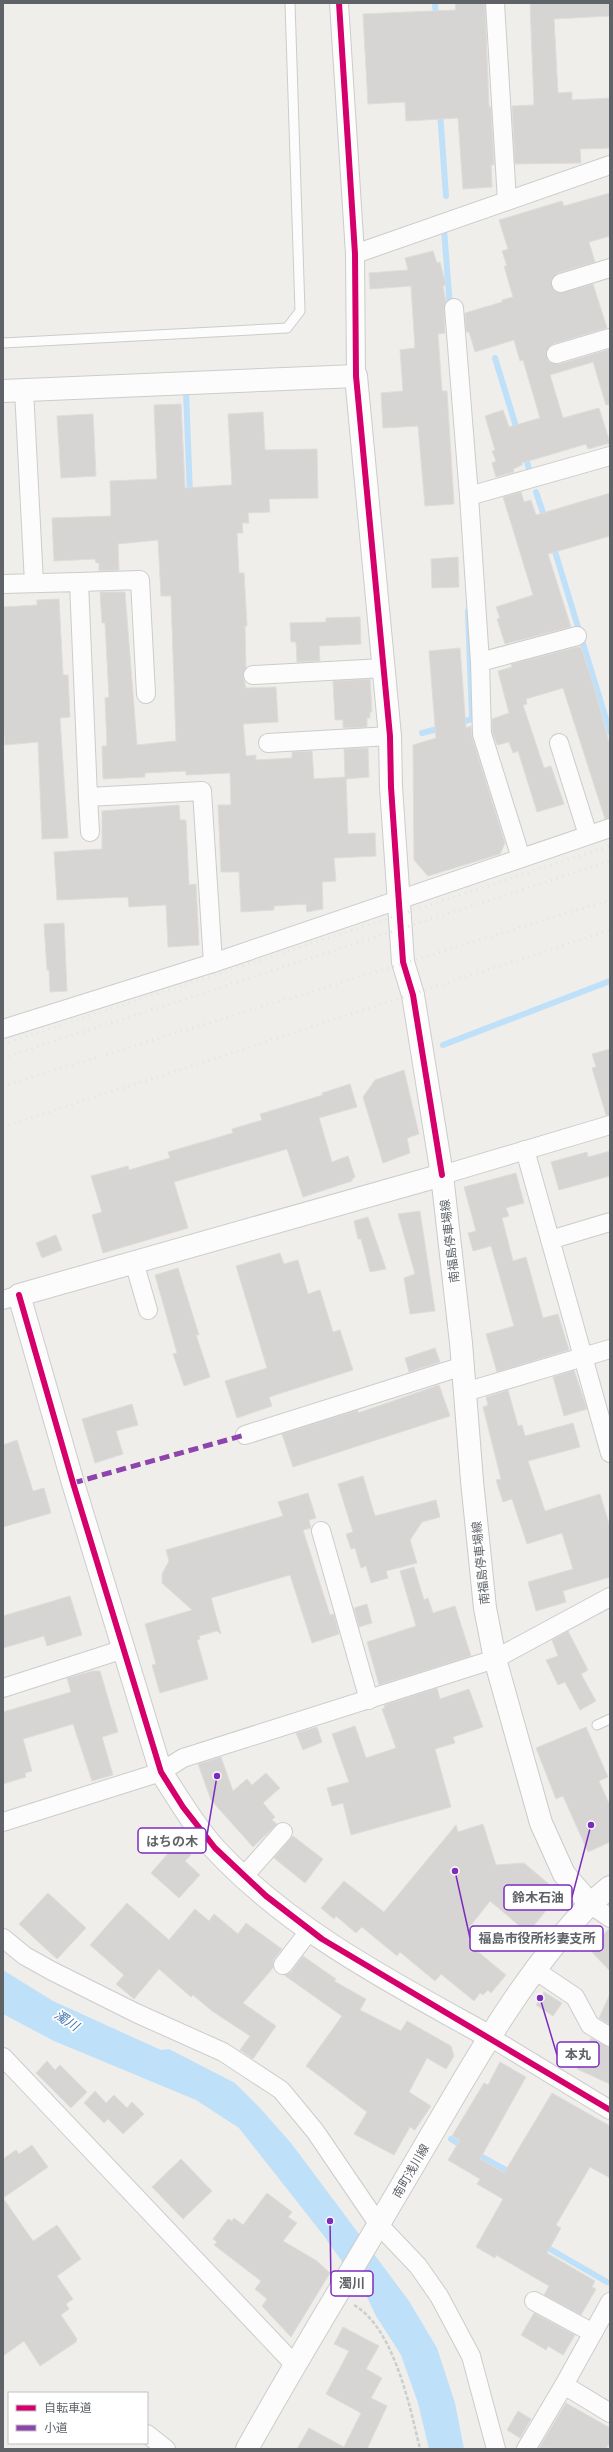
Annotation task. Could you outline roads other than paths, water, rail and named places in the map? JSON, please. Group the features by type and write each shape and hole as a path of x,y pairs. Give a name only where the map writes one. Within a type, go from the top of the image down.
{"street":[{"path":"3,391 356,376 355,254 339,3"},
{"path":"495,3 507,201"},
{"path":"355,254 610,165"},
{"path":"561,283 610,268"},
{"path":"454,308 480,662 482,734 520,858"},
{"path":"556,354 610,338"},
{"name":"南福島停車場線","path":"356,376 390,736 398,899 403,962 413,995 442,1175 463,1366 485,1608 495,1659 541,1823 564,1874 590,1904"},
{"path":"24,390 34,583"},
{"path":"469,496 610,456"},
{"path":"3,584 140,580 146,694"},
{"path":"79,582 90,832"},
{"path":"480,662 577,636"},
{"path":"253,675 384,668"},
{"path":"268,743 390,736"},
{"path":"559,743 588,835"},
{"path":"88,797 202,791 213,963"},
{"path":"3,1029 213,963 610,828"},
{"path":"610,1125 442,1175 8,1296 73,1483 161,1772 184,1807 215,1848 266,1896 310,1930 404,1989 490,2036 610,2110"},
{"path":"525,1150 610,1453"},
{"path":"550,1240 610,1222"},
{"path":"134,1262 148,1310"},
{"path":"465,1392 610,1349"},
{"path":"245,1435 463,1366"},
{"path":"321,1531 369,1700"},
{"path":"3,1822 161,1772 183,1758 495,1659 610,1597"},
{"path":"3,1688 124,1649"},
{"path":"244,1876 283,1832"},
{"path":"610,1887 590,1904 610,1918"},
{"name":"南町浅川線","path":"247,2449 294,2364 490,2036 535,1970 564,1931 590,1904"},
{"path":"283,1965 310,1930"},
{"path":"3,1938 25,1956 52,1972 136,2013 223,2052 265,2077 281,2090 315,2131 376,2229 418,2266 456,2324 471,2356 496,2449"},
{"path":"535,1970 575,1996 590,2026 610,2037"},
{"path":"3,2057 294,2364"},
{"path":"534,2301 593,2333"},
{"path":"526,2449 564,2386 610,2302"},
{"path":"564,2386 610,2413"},
{"path":"148,2435 166,2449"}],"lane":[{"path":"3,343 287,328 300,311 290,3"},
{"path":"597,1725 610,1719"}],"water":[{"name":"濁川","path":"3,1970 53,2001 161,2050 169,2049 235,2083 260,2108 291,2143 409,2301 437,2348 455,2403 464,2449 429,2449 418,2403 401,2355 376,2316 367,2297 324,2236 239,2128 196,2100 54,2041 3,2014"}],"waterway":[{"path":"435,3 436,19"},
{"path":"440,112 446,196"},
{"path":"444,229 450,308"},
{"path":"495,358 518,433"},
{"path":"186,391 190,495"},
{"path":"525,455 529,469"},
{"path":"536,492 545,519"},
{"path":"553,545 610,732"},
{"path":"458,723 472,719 468,611"},
{"path":"422,733 442,728"},
{"path":"443,1045 610,981"},
{"path":"451,2139 464,2147"},
{"path":"475,2153 513,2174"},
{"path":"543,2245 607,2282"}],"railway":[{"path":"3,1044 610,846"},
{"path":"3,1058 610,861"},
{"path":"3,1086 610,900"},
{"path":"3,1127 610,930"}],"place":[{"name":"はちの木","path":"217,1776"},
{"name":"鈴木石油","path":"591,1825"},
{"name":"福島市役所杉妻支所","path":"455,1871"},
{"name":"本丸","path":"540,1998"},
{"name":"濁川","path":"330,2221"}]}
